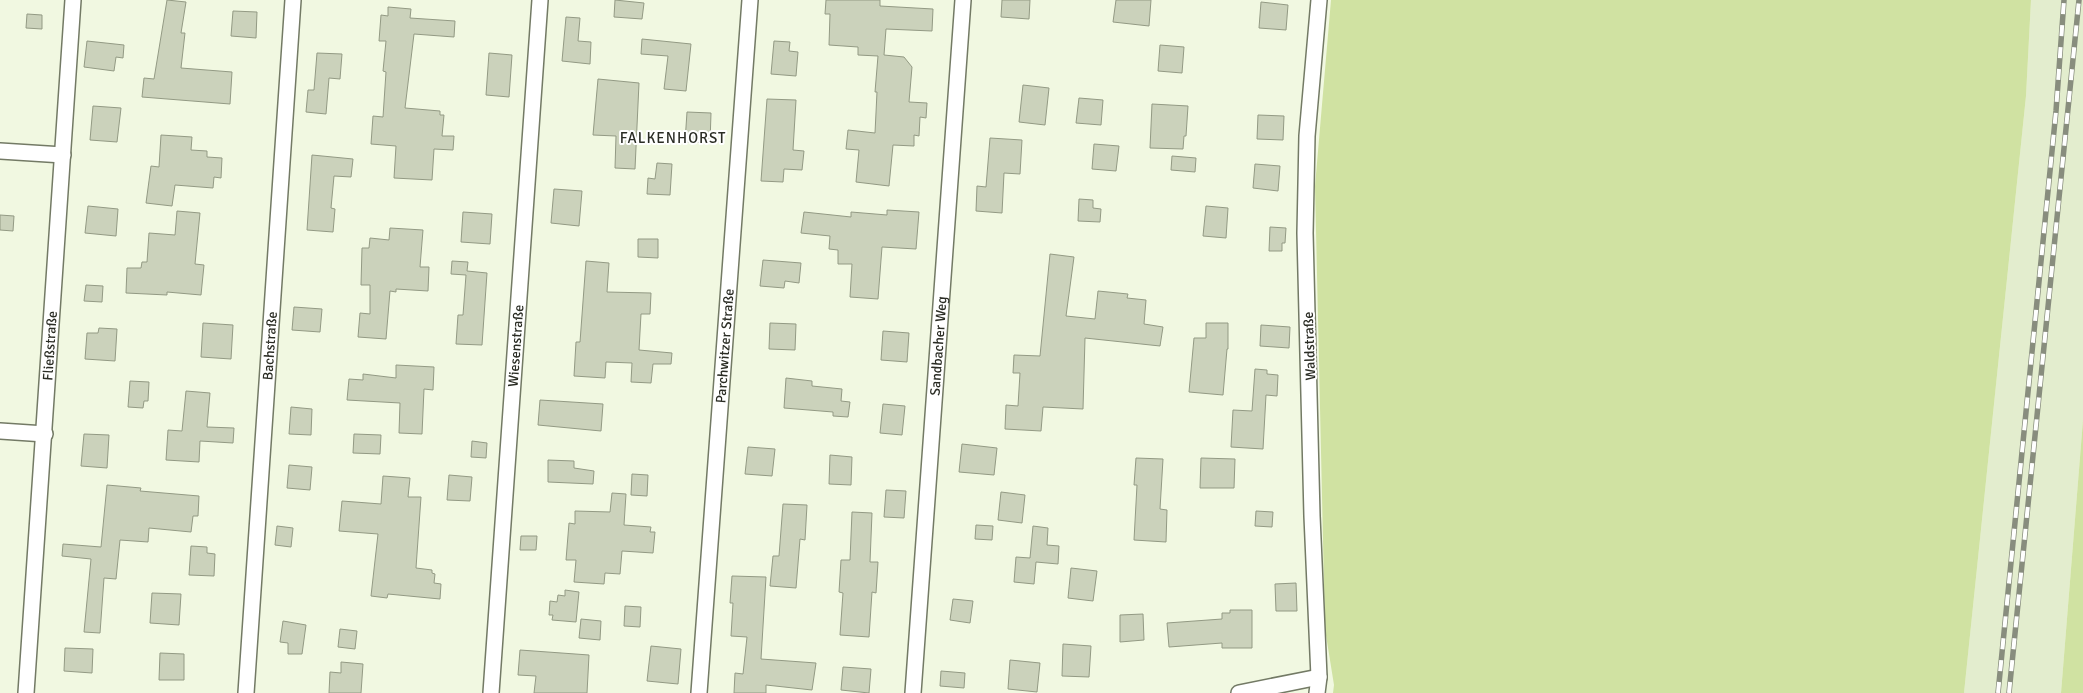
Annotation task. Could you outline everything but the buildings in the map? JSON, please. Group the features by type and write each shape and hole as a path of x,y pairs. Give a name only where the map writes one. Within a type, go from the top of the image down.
{"street":[{"name":"Fließstraße","path":"26,693 73,0"},
{"name":"Bachstraße","path":"246,693 293,0"},
{"name":"Wiesenstraße","path":"491,693 540,0"},
{"name":"Parchwitzer Straße","path":"698,693 750,0"},
{"name":"Sandbacher Weg","path":"913,693 963,0"},
{"name":"Waldstraße","path":"1317,693 1319,677 1312,516 1306,233 1307,136 1319,0"},
{"path":"0,150 63,156"},
{"path":"0,431 45,434"},
{"path":"1239,693 1319,677"}],"shaded area":[{"path":"2031,0 2083,0 2083,420 2061,693 1964,693 2026,96"}],"green space":[{"path":"1331,0 2031,0 2026,96 1964,693 1333,693 1334,685 1325,629 1315,186"},
{"path":"2083,420 2083,693 2061,693"}],"railway":[{"path":"1998,693 2056,111 2064,0"},
{"path":"2009,693 2079,0"}],"district":[{"name":"FALKENHORST","path":"673,138"}]}
